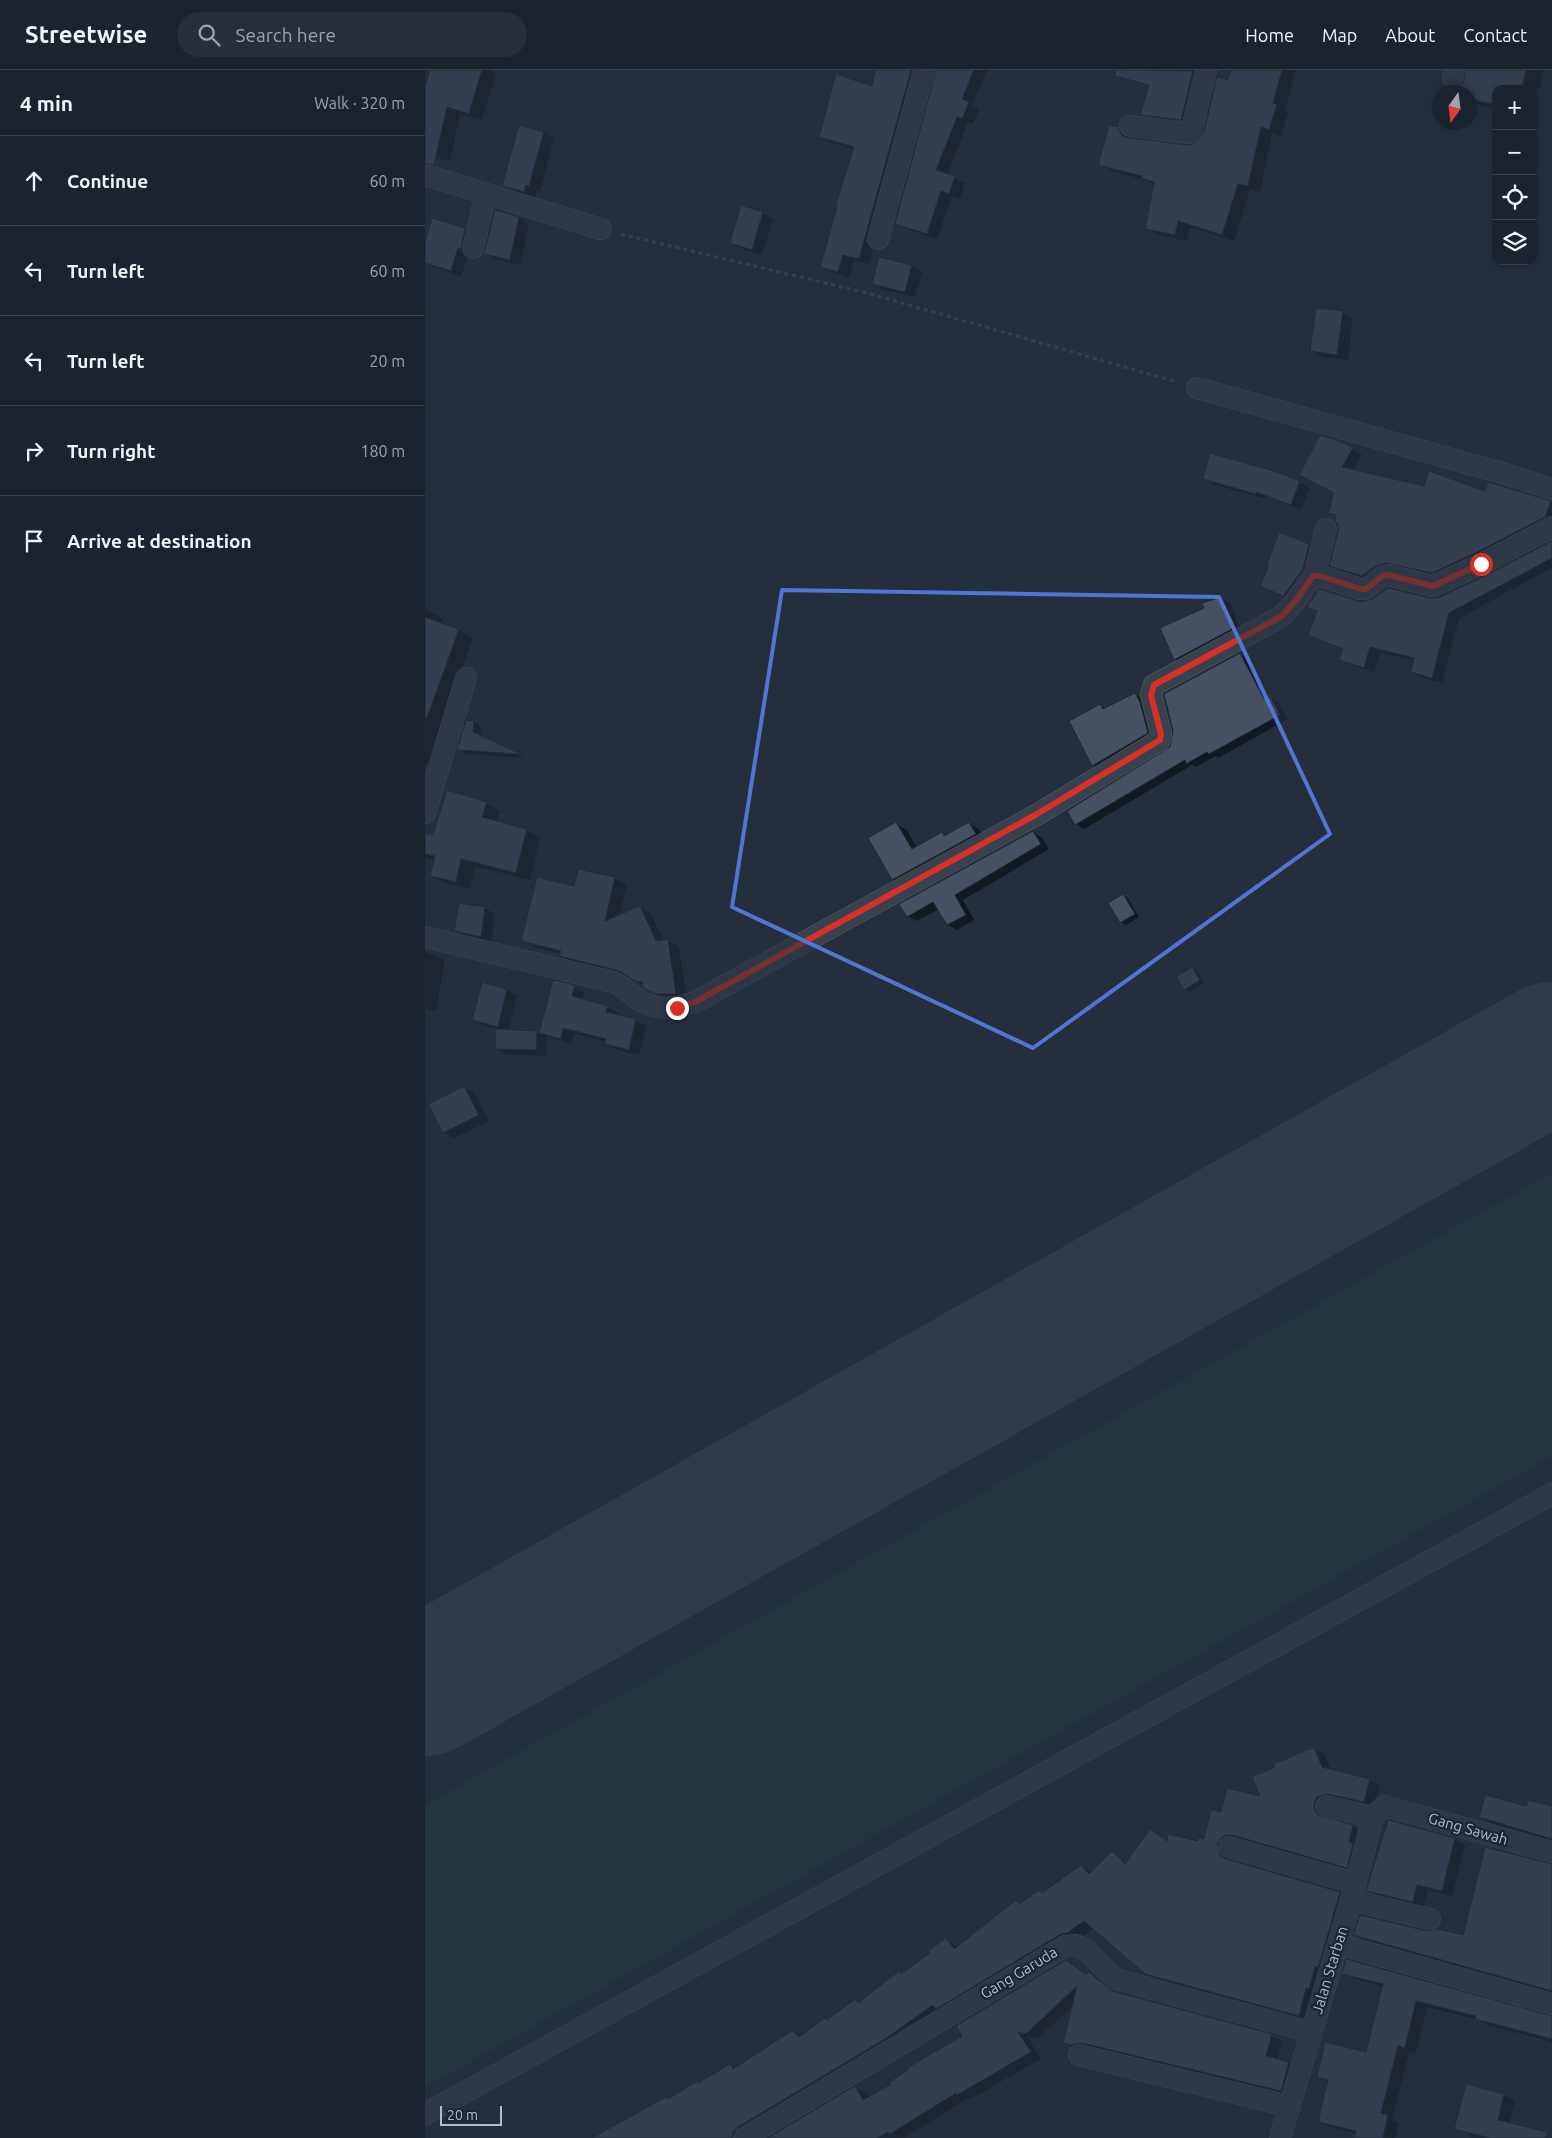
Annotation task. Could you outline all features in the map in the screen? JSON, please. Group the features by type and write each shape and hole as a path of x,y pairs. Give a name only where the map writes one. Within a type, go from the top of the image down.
{"street":[{"path":"878,239 924,70"},
{"path":"1131,126 1189,133 1192,130 1206,70"},
{"path":"425,175 601,229"},
{"path":"473,248 486,194"},
{"path":"1197,388 1502,472 1552,489"},
{"path":"1314,576 1320,576 1361,589 1366,589 1382,576 1388,575 1433,586 1481,564 1552,527"},
{"path":"425,937 614,982 639,1000 659,1008 677,1008 695,1002 1037,814 1160,740 1161,734 1151,695 1154,685 1282,616 1314,576 1326,529"},
{"path":"425,813 466,678"},
{"path":"425,2114 1552,1494"},
{"name":"Gang Sawah","path":"1326,1806 1379,1812 1552,1852"},
{"name":"Jalan Starban","path":"1280,2138 1353,1891 1379,1812"},
{"path":"1229,1846 1430,1919"},
{"path":"1338,1944 1552,2004"},
{"name":"Gang Garuda","path":"744,2138 1065,1946 1076,1945 1087,1951 1115,1979 1311,2032"},
{"path":"1079,2055 1289,2106"}],"path":[{"path":"601,229 867,293 1197,388"}],"highlighted area":[{"path":"782,590 1219,597 1330,834 1033,1048 732,907"}],"green space":[{"path":"1552,1173 1552,1456 425,2087 425,1805"}],"building":[{"path":"430,70 482,70 469,114 447,107 434,165 425,163 425,87"},
{"path":"875,70 911,70 859,259 843,255 838,272 820,267 837,207 835,207 854,147 819,137 836,74 872,86"},
{"path":"936,70 974,70 962,99 969,102 962,119 957,117 936,170 955,176 949,194 941,191 927,234 895,224"},
{"path":"1116,70 1193,71 1181,120 1140,115 1149,85 1115,76"},
{"path":"1231,70 1282,70 1273,103 1277,104 1269,130 1261,127 1248,186 1238,184 1222,235 1178,221 1175,235 1145,229 1154,182 1141,178 1142,176 1098,165 1109,125 1118,127 1122,136 1129,138 1188,145 1194,144 1204,132 1217,77 1228,80"},
{"path":"1466,70 1526,70 1523,85 1492,85 1492,104 1477,101 1477,85 1462,85"},
{"path":"519,125 544,132 529,186 526,185 524,192 502,186"},
{"path":"741,205 763,212 752,250 730,243"},
{"path":"495,210 519,217 510,260 484,254"},
{"path":"432,218 465,228 461,249 458,248 451,271 425,263 425,242"},
{"path":"879,257 912,265 905,292 872,284"},
{"path":"1316,308 1343,311 1337,355 1310,351"},
{"path":"1320,435 1353,448 1342,467 1424,486 1429,471 1485,491 1488,482 1551,501 1545,517 1432,573 1386,563 1375,566 1362,576 1329,566 1338,532 1338,525 1335,520 1336,515 1328,513 1334,493 1299,475"},
{"path":"1210,453 1277,472 1300,481 1291,505 1256,492 1256,494 1203,479"},
{"path":"1279,532 1309,544 1303,569 1283,596 1260,586 1269,565 1267,564"},
{"path":"1552,541 1552,558 1449,613 1432,678 1411,672 1414,658 1370,647 1364,668 1339,660 1343,649 1308,635 1317,611 1307,607 1319,589 1361,602 1373,599 1388,588 1430,598 1438,598"},
{"path":"1221,597 1232,629 1174,660 1160,628 1204,608 1202,603"},
{"path":"425,617 459,629 427,718 425,718"},
{"path":"1240,653 1264,699 1270,696 1280,715 1209,754 1207,752 1186,764 1185,760 1075,825 1067,811 1170,747 1173,731 1164,694"},
{"path":"1135,693 1140,702 1148,733 1092,766 1069,721 1100,704 1103,709"},
{"path":"466,720 474,721 473,732 517,752 517,754 457,750"},
{"path":"447,790 487,802 482,817 527,829 516,873 461,859 456,882 430,876 435,856 425,854 425,833 433,835"},
{"path":"896,822 912,849 942,832 944,836 969,822 976,834 892,880 868,838"},
{"path":"1033,831 1041,844 955,895 966,915 947,925 933,902 907,917 899,904"},
{"path":"578,869 615,877 605,921 640,906 656,941 668,939 676,994 656,994 643,988 642,982 635,981 620,971 559,956 561,951 521,941 537,877 574,886"},
{"path":"1123,894 1135,914 1120,923 1108,903"},
{"path":"459,903 485,907 481,937 454,931"},
{"path":"1192,967 1200,980 1184,990 1176,977"},
{"path":"553,980 575,985 572,996 608,1006 606,1012 636,1019 629,1050 605,1044 606,1039 563,1028 561,1039 539,1033"},
{"path":"482,982 507,989 498,1027 472,1020"},
{"path":"496,1029 537,1031 536,1050 495,1049"},
{"path":"464,1086 479,1115 443,1133 428,1104"},
{"path":"1314,1747 1322,1767 1370,1779 1364,1802 1328,1794 1317,1797 1314,1803 1314,1809 1318,1815 1353,1825 1349,1842 1353,1843 1347,1868 1232,1835 1226,1835 1221,1838 1217,1844 1220,1855 1226,1859 1340,1892 1318,1968 1315,1967 1309,1989 1306,1988 1299,2016 1145,1974 1084,1921 1067,1933 1059,1935 936,2009 933,2005 885,2039 738,2127 733,2132 732,2138 592,2138 666,2097 668,2099 697,2081 698,2083 730,2064 733,2069 793,2030 799,2037 825,2018 827,2020 855,1999 858,2003 899,1971 901,1974 930,1953 928,1951 946,1938 954,1949 1016,1900 1019,1904 1039,1890 1042,1893 1081,1865 1089,1874 1112,1851 1125,1864 1150,1829 1167,1841 1168,1834 1197,1841 1198,1838 1204,1839 1211,1810 1221,1812 1227,1788 1260,1796 1252,1777 1275,1767 1274,1764"},
{"path":"1485,1795 1526,1806 1528,1800 1552,1806 1552,1839 1479,1817"},
{"path":"1388,1820 1455,1838 1442,1891 1417,1885 1413,1902 1366,1891"},
{"path":"1485,1847 1552,1864 1552,1991 1353,1935 1360,1915 1427,1931 1437,1929 1463,1935"},
{"path":"1346,1959 1552,2016 1552,2039 1475,2019 1476,2016 1416,2001 1405,2048 1398,2046 1381,2113 1388,2115 1383,2138 1354,2138 1356,2131 1318,2122 1328,2080 1317,2077 1325,2042 1366,2052 1383,1984 1342,1974"},
{"path":"1066,1960 1086,1975 1089,1972 1112,1991 1272,2034 1266,2056 1289,2062 1281,2091 1082,2043 1072,2045 1063,2043 1077,1986 1026,2034 1018,2032 1031,2052 957,2095 956,2093 890,2134 888,2132 877,2138 768,2138 855,2086 863,2100 891,2084 889,2082 908,2070 907,2068 962,2036 956,2026"},
{"path":"1466,2084 1504,2094 1498,2120 1547,2132 1546,2138 1490,2138 1454,2129"}],"runway":[{"path":"425,1686 1552,1052"}],"route":[{"path":"677,1008 695,1002 1037,814 1160,740 1162,737 1151,695 1151,689 1154,685 1282,616 1313,576 1320,576 1361,589 1366,589 1377,579 1388,575 1433,586 1481,564"}]}
